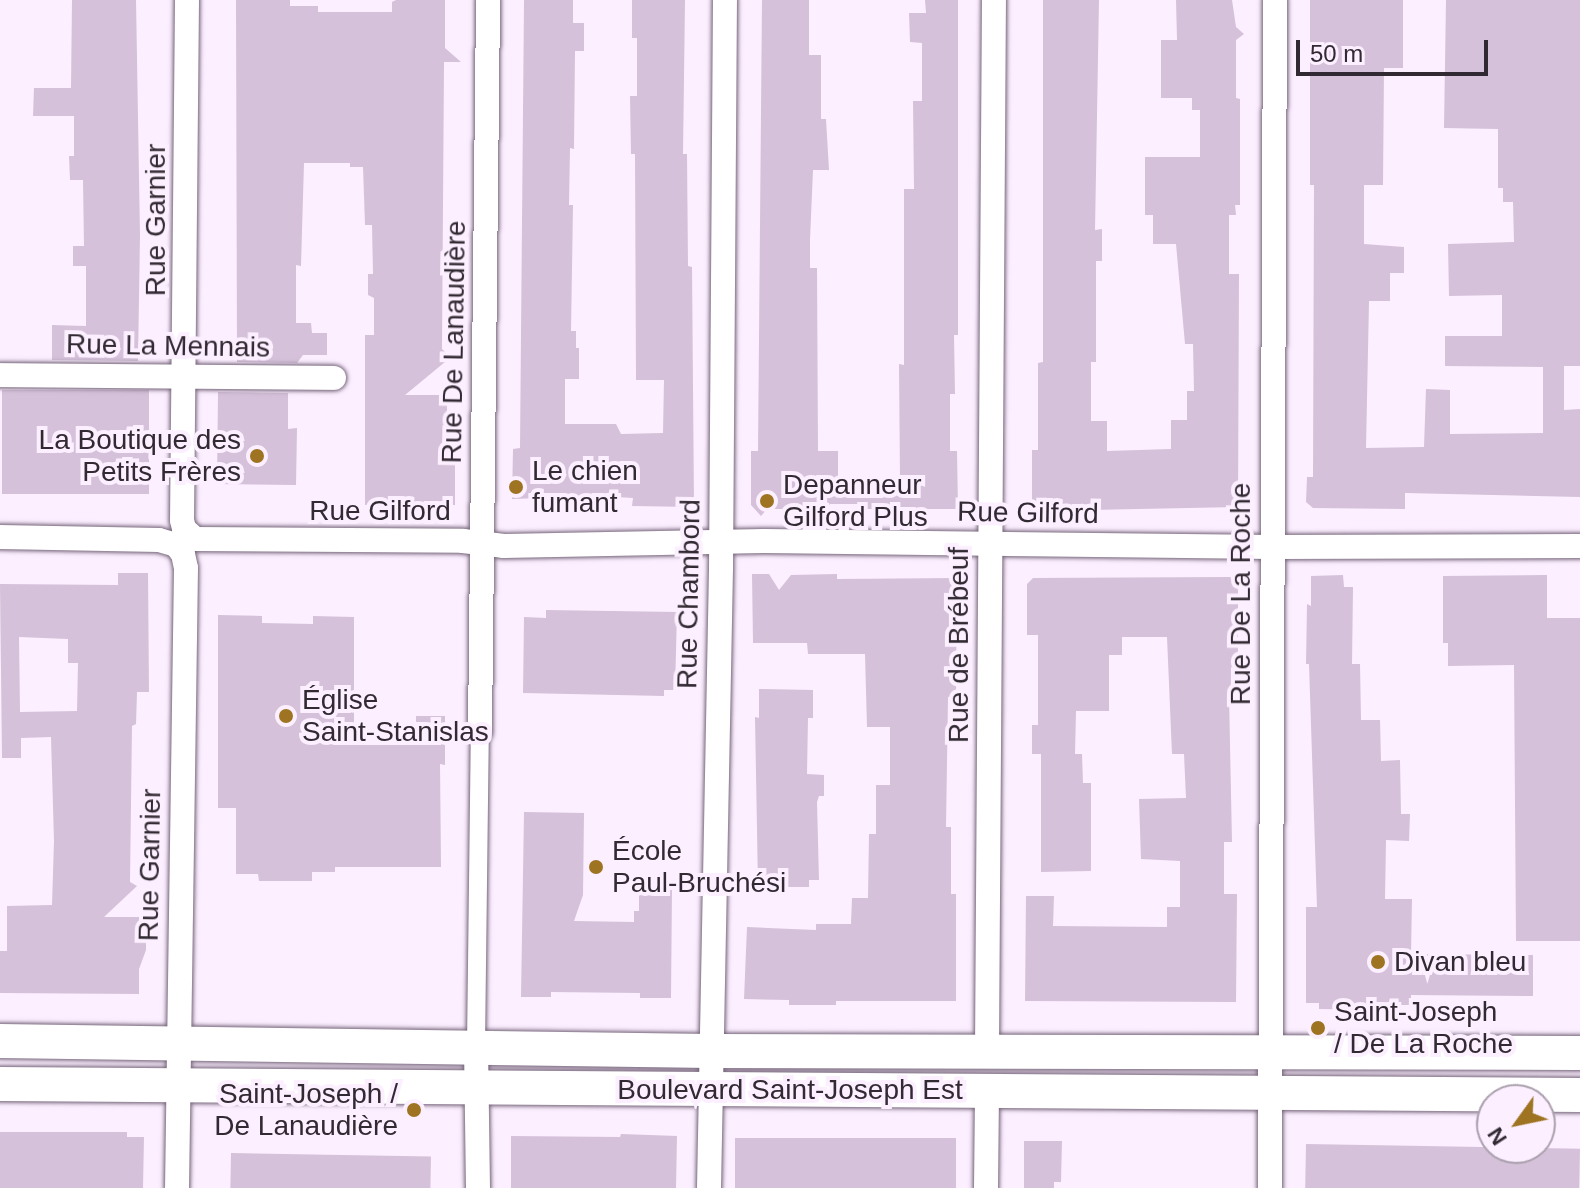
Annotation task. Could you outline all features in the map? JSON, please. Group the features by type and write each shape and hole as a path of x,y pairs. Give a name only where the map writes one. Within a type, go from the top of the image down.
{"main road":[{"name":"Boulevard Saint-Joseph Est","path":"0,1041 711,1051 1580,1053"},
{"name":"Boulevard Saint-Joseph Est","path":"0,1084 1580,1095"}],"street":[{"name":"Rue Garnier","path":"177,1188 186,568 182,520 187,0"},
{"name":"Rue De Lanaudière","path":"480,732 488,0"},
{"name":"Rue Chambord","path":"709,1188 721,544 725,0"},
{"name":"Rue de Brébeuf","path":"987,1050 994,0"},
{"name":"Rue De La Roche","path":"1270,1188 1275,0"},
{"name":"Rue La Mennais","path":"0,375 334,378"},
{"name":"Rue Gilford","path":"0,537 482,544 990,541 1272,547 1580,546"},
{"path":"478,1188 476,1046 480,732"},
{"path":"986,1188 987,1091"}],"building":[{"path":"72,0 136,0 140,235 138,361 52,360 52,325 86,326 86,266 73,266 73,246 84,246 83,180 70,180 69,156 74,156 74,116 33,116 34,88 71,88"},
{"path":"236,0 290,0 290,6 318,6 318,12 392,12 392,2 396,0 445,0 445,48 461,62 444,62 442,349 451,357 405,395 447,395 447,419 455,419 455,505 365,505 365,335 374,335 374,298 368,295 368,274 373,274 372,225 365,225 363,167 350,167 350,163 304,163 301,266 296,265 296,323 311,323 312,333 327,333 327,355 303,355 297,363 237,362"},
{"path":"524,0 573,0 573,23 584,23 584,51 575,51 574,149 570,148 569,205 573,205 571,331 576,331 576,348 579,348 579,379 565,379 565,424 616,424 621,434 663,433 664,380 636,380 635,154 631,154 630,96 637,96 637,38 632,38 632,0 685,0 683,154 687,154 688,266 692,267 694,507 632,506 633,498 601,496 512,499 513,449 520,448"},
{"path":"762,0 809,0 809,55 821,55 821,119 826,119 829,170 813,170 810,240 810,268 817,268 818,451 838,451 838,484 896,485 896,479 900,479 899,364 904,365 904,189 914,189 913,101 922,101 922,43 910,42 909,13 926,13 925,0 958,0 958,335 954,335 955,394 950,394 950,451 957,451 958,509 867,509 866,504 830,504 826,509 767,509 761,516 751,505 751,451 758,451"},
{"path":"1043,0 1099,0 1095,230 1102,229 1102,261 1096,261 1096,362 1091,362 1091,421 1107,421 1107,451 1171,449 1171,420 1187,420 1187,391 1194,391 1193,344 1185,344 1176,244 1153,244 1153,215 1145,215 1145,157 1200,157 1200,110 1192,110 1192,98 1161,98 1161,40 1177,40 1176,0 1232,0 1236,27 1244,34 1236,40 1236,98 1240,99 1240,205 1235,205 1236,215 1229,215 1229,274 1239,274 1238,507 1039,511 1032,504 1032,450 1038,450 1038,363 1043,362"},
{"path":"1310,0 1403,0 1403,68 1384,68 1383,185 1364,185 1364,244 1404,247 1404,273 1390,273 1390,301 1369,301 1366,448 1424,447 1426,389 1450,390 1450,434 1543,433 1543,367 1445,366 1445,336 1502,336 1502,295 1449,296 1448,244 1514,242 1513,202 1503,202 1503,188 1498,188 1498,129 1444,128 1446,0 1580,0 1580,366 1564,366 1564,410 1580,409 1580,497 1405,493 1405,509 1313,508 1306,502 1307,477 1313,477 1314,185 1310,185"},
{"path":"2,390 149,390 149,494 2,494"},
{"name":"La Boutique des Petits Frères","path":"218,392 288,393 288,429 297,428 296,485 217,484"},
{"path":"118,573 148,573 149,692 137,692 136,724 132,726 130,882 137,886 104,917 146,917 146,950 139,969 139,994 0,993 0,951 7,951 7,906 52,905 54,841 51,737 21,738 21,758 2,758 0,584 118,585","holes":["19,637 68,639 68,663 78,663 77,711 20,712"]},
{"path":"752,574 769,574 779,590 791,575 837,574 837,579 957,578 956,697 948,697 946,827 951,827 951,894 956,894 956,1001 836,1001 836,1005 789,1005 789,1000 744,999 747,927 816,930 816,924 851,924 852,898 868,898 869,834 876,834 876,785 890,785 890,727 867,727 865,654 808,654 807,643 753,643"},
{"path":"1343,575 1344,587 1353,587 1352,664 1360,664 1361,720 1380,720 1381,761 1400,760 1401,814 1410,814 1409,841 1386,840 1385,899 1412,899 1411,954 1533,955 1533,996 1411,995 1411,1005 1385,1005 1385,1010 1319,1009 1319,1003 1306,1003 1306,907 1317,907 1309,664 1306,664 1307,604 1311,606 1311,576"},
{"path":"1547,575 1547,618 1580,618 1580,941 1516,941 1514,665 1448,666 1448,643 1443,643 1443,576"},
{"path":"1230,577 1238,584 1238,695 1229,695 1232,842 1224,842 1224,894 1237,894 1236,1002 1025,1001 1026,896 1054,896 1053,926 1167,927 1167,907 1180,907 1180,861 1141,859 1139,799 1186,798 1184,754 1172,754 1167,637 1122,637 1122,655 1109,655 1109,711 1076,711 1075,754 1082,754 1083,783 1091,783 1091,871 1041,872 1041,754 1032,754 1032,725 1038,725 1038,635 1027,635 1027,584 1033,578"},
{"path":"546,610 677,612 675,690 664,690 664,696 523,693 524,617 546,618"},
{"name":"Église Saint-Stanislas","path":"218,615 262,616 262,623 313,624 313,616 354,617 354,745 416,745 416,716 445,716 445,765 440,764 441,867 335,867 335,872 312,872 312,881 259,881 258,874 236,874 236,808 218,808"},
{"path":"759,689 813,690 813,718 808,718 807,774 824,775 824,796 819,796 817,802 819,880 809,880 809,887 758,887 755,717 759,718"},
{"path":"524,812 584,813 583,895 574,921 634,922 634,911 639,911 639,888 672,888 671,998 640,998 640,993 551,992 551,997 521,997"},
{"path":"0,1132 127,1132 127,1137 144,1137 143,1188 0,1188"},
{"path":"621,1134 677,1136 676,1188 511,1188 511,1136 620,1137"},
{"path":"735,1138 956,1138 956,1188 735,1188"},
{"path":"1024,1141 1062,1141 1061,1182 1054,1182 1054,1188 1024,1188"},
{"path":"1306,1144 1476,1147 1476,1164 1556,1164 1556,1148 1580,1149 1579,1188 1305,1188"},
{"path":"231,1153 431,1156 430,1188 230,1188"}],"place":[{"name":"La Boutique des Petits Frères","path":"257,456"},
{"name":"Le chien fumant","path":"516,487"},
{"name":"Depanneur Gilford Plus","path":"767,501"},
{"name":"Église Saint-Stanislas","path":"286,716"},
{"name":"École Paul-Bruchési","path":"596,867"},
{"name":"Divan bleu","path":"1378,962"},
{"name":"Saint-Joseph / De La Roche","path":"1318,1028"},
{"name":"Saint-Joseph / De Lanaudière","path":"414,1110"}]}
